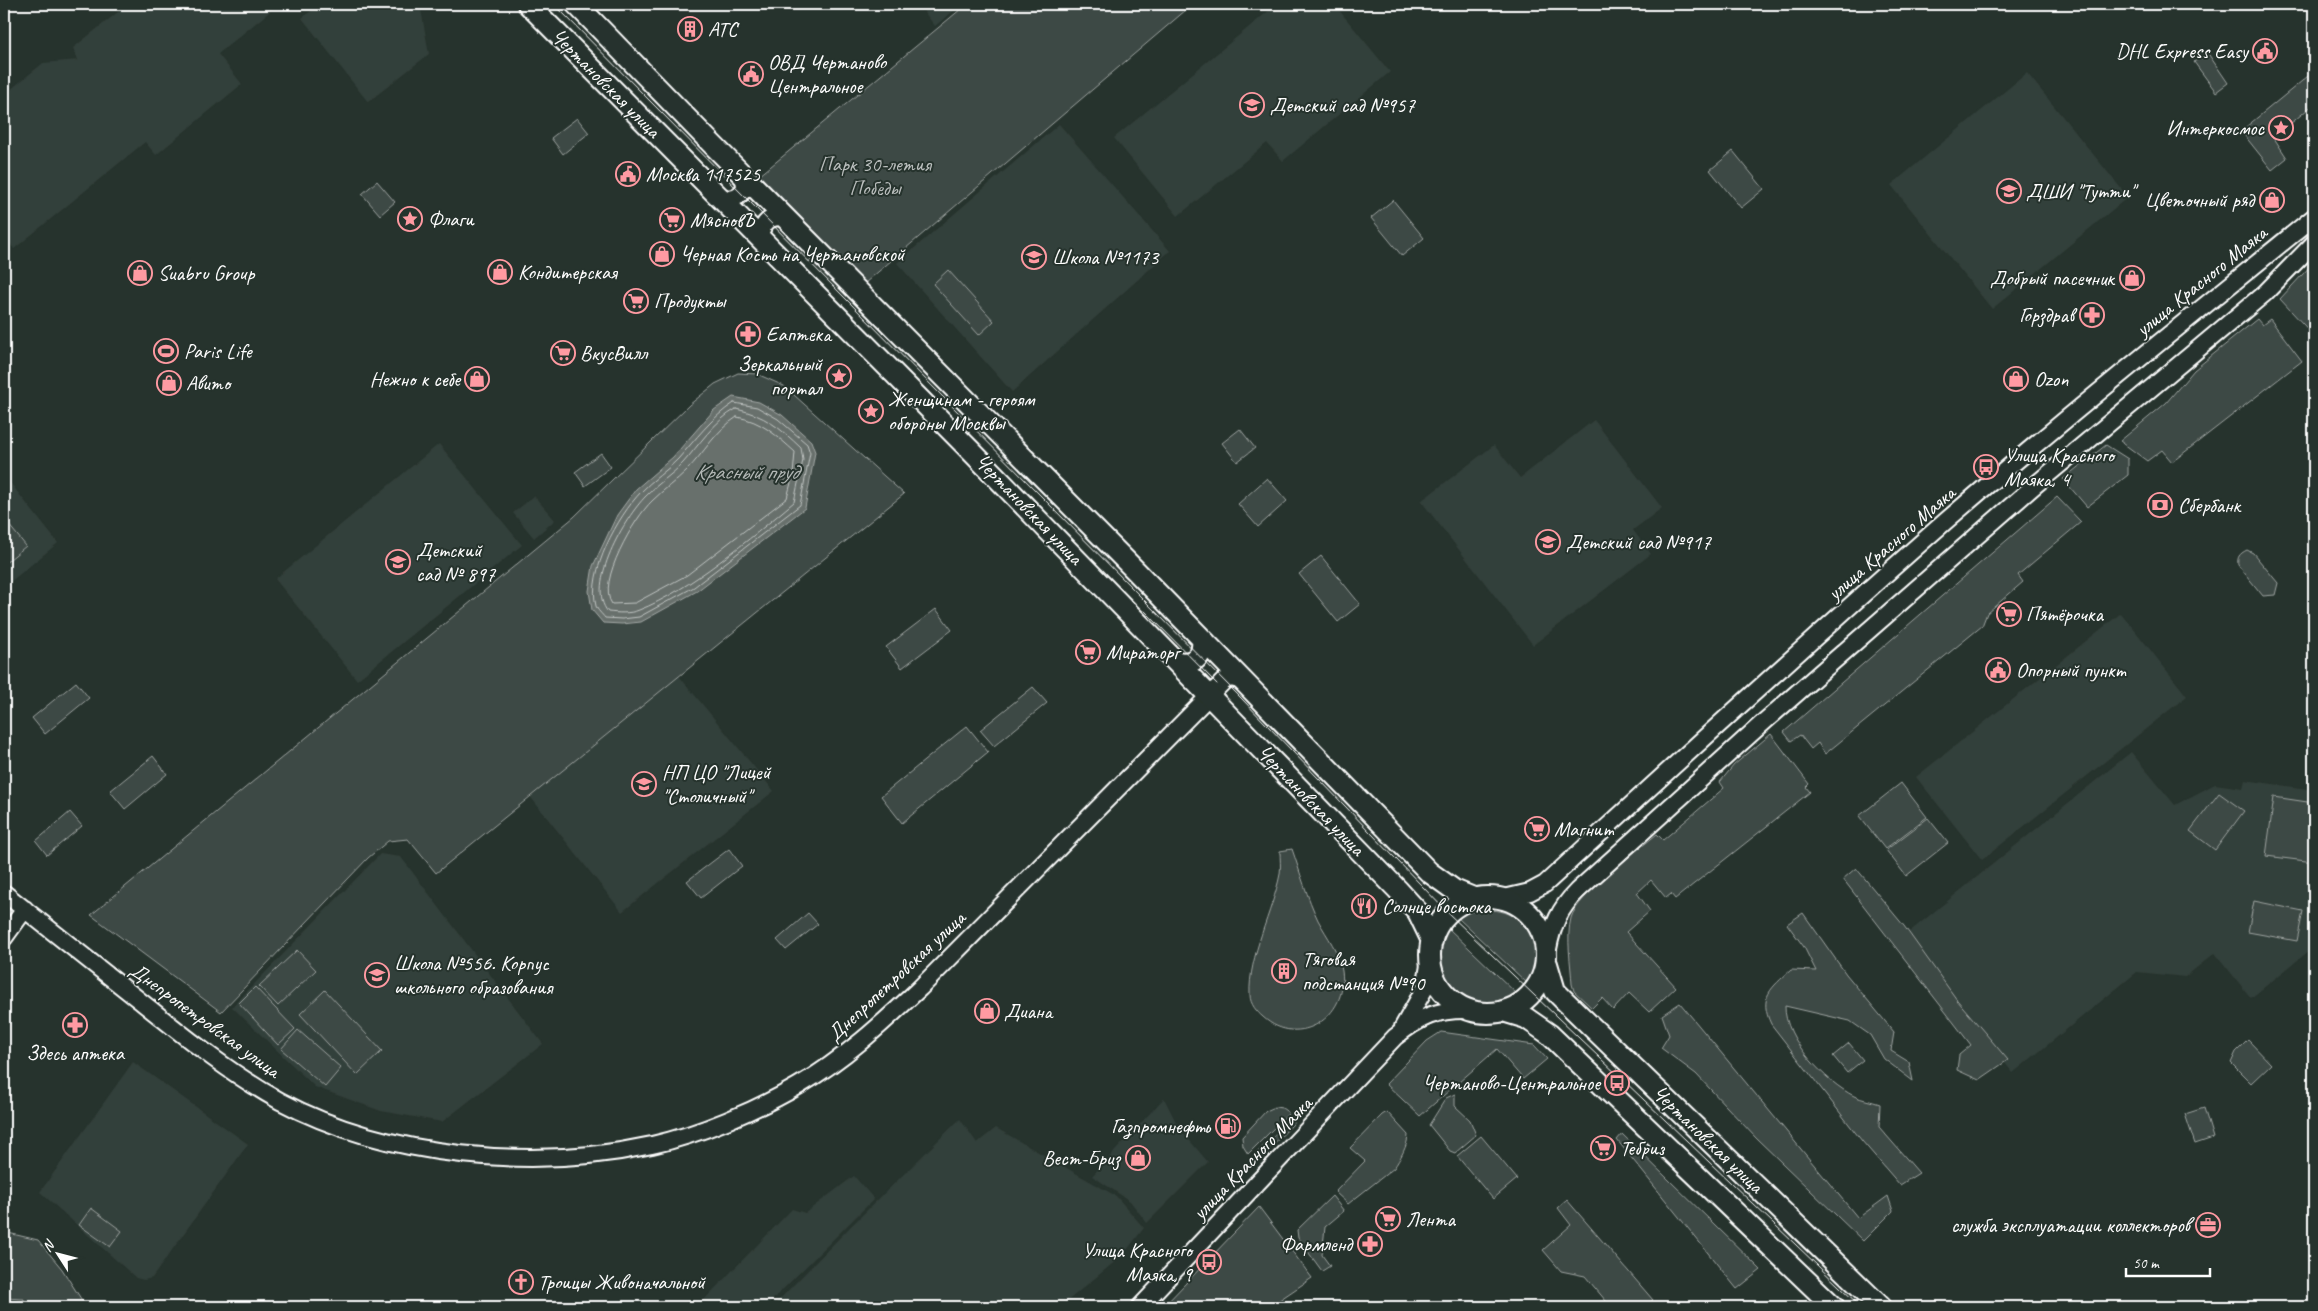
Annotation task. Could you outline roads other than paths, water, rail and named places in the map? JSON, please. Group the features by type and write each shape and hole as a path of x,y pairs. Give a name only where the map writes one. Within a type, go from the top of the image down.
{"main road":[{"name":"Чертановская улица","path":"528,4 759,236 1209,695 1404,897 1422,920 1431,950 1434,976 1442,991 1455,1002 1469,1010 1491,1012 1503,1010 1521,1003 1531,993 1543,976 1547,956"},
{"name":"Чертановская улица","path":"577,4 744,177 1243,681 1429,872 1454,890 1476,899"},
{"path":"1176,662 1185,664 1194,661 1200,656 1203,648 1202,640"},
{"name":"Чертановская улица","path":"1431,950 1438,927 1448,913 1462,904 1476,899 1500,899 1514,904 1534,921 1542,933 1551,981 1555,991 1881,1307"},
{"name":"Чертановская улица","path":"1503,1010 1526,1018 1549,1034 1834,1307"}],"street":[{"path":"721,198 732,199 737,197 745,188 744,177"},
{"path":"759,236 768,219 775,216 784,217"},
{"name":"улица Красного Маяка","path":"1500,899 1530,892 1545,884 1750,694 1946,522 2058,426 2314,217"},
{"path":"1547,956 1557,916 1577,891 1765,721 2039,482 2266,293 2314,243"},
{"name":"Днепропетровская улица","path":"4,893 229,1069 279,1100 307,1114 374,1137 426,1148 488,1156 532,1158 590,1154 654,1144 704,1129 798,1086 835,1062 868,1036 920,988 1209,695 1224,681 1231,678 1243,681"},
{"path":"4,938 25,910"},
{"name":"улица Красного Маяка","path":"1395,1038 1414,1011 1425,988 1431,950"},
{"name":"улица Красного Маяка","path":"1140,1307 1395,1038 1413,1023 1433,1014 1452,1010 1469,1010"}],"water":[{"name":"Красный пруд","path":"733,397 759,402 782,415 811,441 815,452 805,508 697,591 641,622 603,623 592,610 589,591 593,566 617,515 636,489 673,457 714,410"}],"tram line":[{"path":"554,4 1242,699 1448,913 1861,1307"},
{"path":"1145,611 1217,684"}],"place":[{"name":"АТС","path":"690,29"},
{"name":"DHL Express Easy","path":"2265,51"},
{"name":"ОВД Чертаново Центральное","path":"751,74"},
{"name":"Детский сад №957","path":"1252,105"},
{"name":"Интеркосмос","path":"2281,128"},
{"name":"Москва 117525","path":"628,174"},
{"name":"ДШИ \"Тутти\"","path":"2009,191"},
{"name":"Цветочный ряд","path":"2272,200"},
{"name":"Флаги","path":"410,219"},
{"name":"МясновЪ","path":"672,220"},
{"name":"Черная Кость на Чертановской","path":"662,254"},
{"name":"Школа №1173","path":"1034,257"},
{"name":"Кондитерская","path":"500,272"},
{"name":"Suabru Group","path":"140,273"},
{"name":"Добрый пасечник","path":"2132,278"},
{"name":"Продукты","path":"636,301"},
{"name":"Горздрав","path":"2092,315"},
{"name":"Еаптека","path":"748,334"},
{"name":"Paris Life","path":"166,351"},
{"name":"ВкусВилл","path":"563,353"},
{"name":"Зеркальный портал","path":"839,376"},
{"name":"Нежно к себе","path":"477,379"},
{"name":"Ozon","path":"2016,379"},
{"name":"Авито","path":"169,383"},
{"name":"Женщинам - героям обороны Москвы","path":"871,411"},
{"name":"Улица Красного Маяка, 4","path":"1986,467"},
{"name":"Сбербанк","path":"2160,505"},
{"name":"Детский сад №917","path":"1548,542"},
{"name":"Детский сад № 897","path":"398,562"},
{"name":"Пятёрочка","path":"2009,614"},
{"name":"Мираторг","path":"1088,652"},
{"name":"Опорный пункт","path":"1998,670"},
{"name":"НП ЦО \"Лицей \"Столичный\"","path":"644,784"},
{"name":"Магнит","path":"1537,829"},
{"name":"Солнце востока","path":"1364,906"},
{"name":"Тяговая подстанция №90","path":"1284,971"},
{"name":"Школа №556. Корпус школьного образования","path":"377,975"},
{"name":"Диана","path":"987,1011"},
{"name":"Здесь аптека","path":"75,1025"},
{"name":"Чертаново-Центральное","path":"1617,1083"},
{"name":"Газпромнефть","path":"1228,1126"},
{"name":"Тебриз","path":"1603,1148"},
{"name":"Вест-Бриз","path":"1138,1158"},
{"name":"Лента","path":"1388,1219"},
{"name":"служба эксплуатации коллекторов","path":"2208,1225"},
{"name":"Фармленд","path":"1370,1244"},
{"name":"Улица Красного Маяка, 9","path":"1209,1262"},
{"name":"Троицы Живоначальной","path":"521,1282"}],"park label":[{"name":"Парк 30-летия Победы","path":"875,176"}]}
